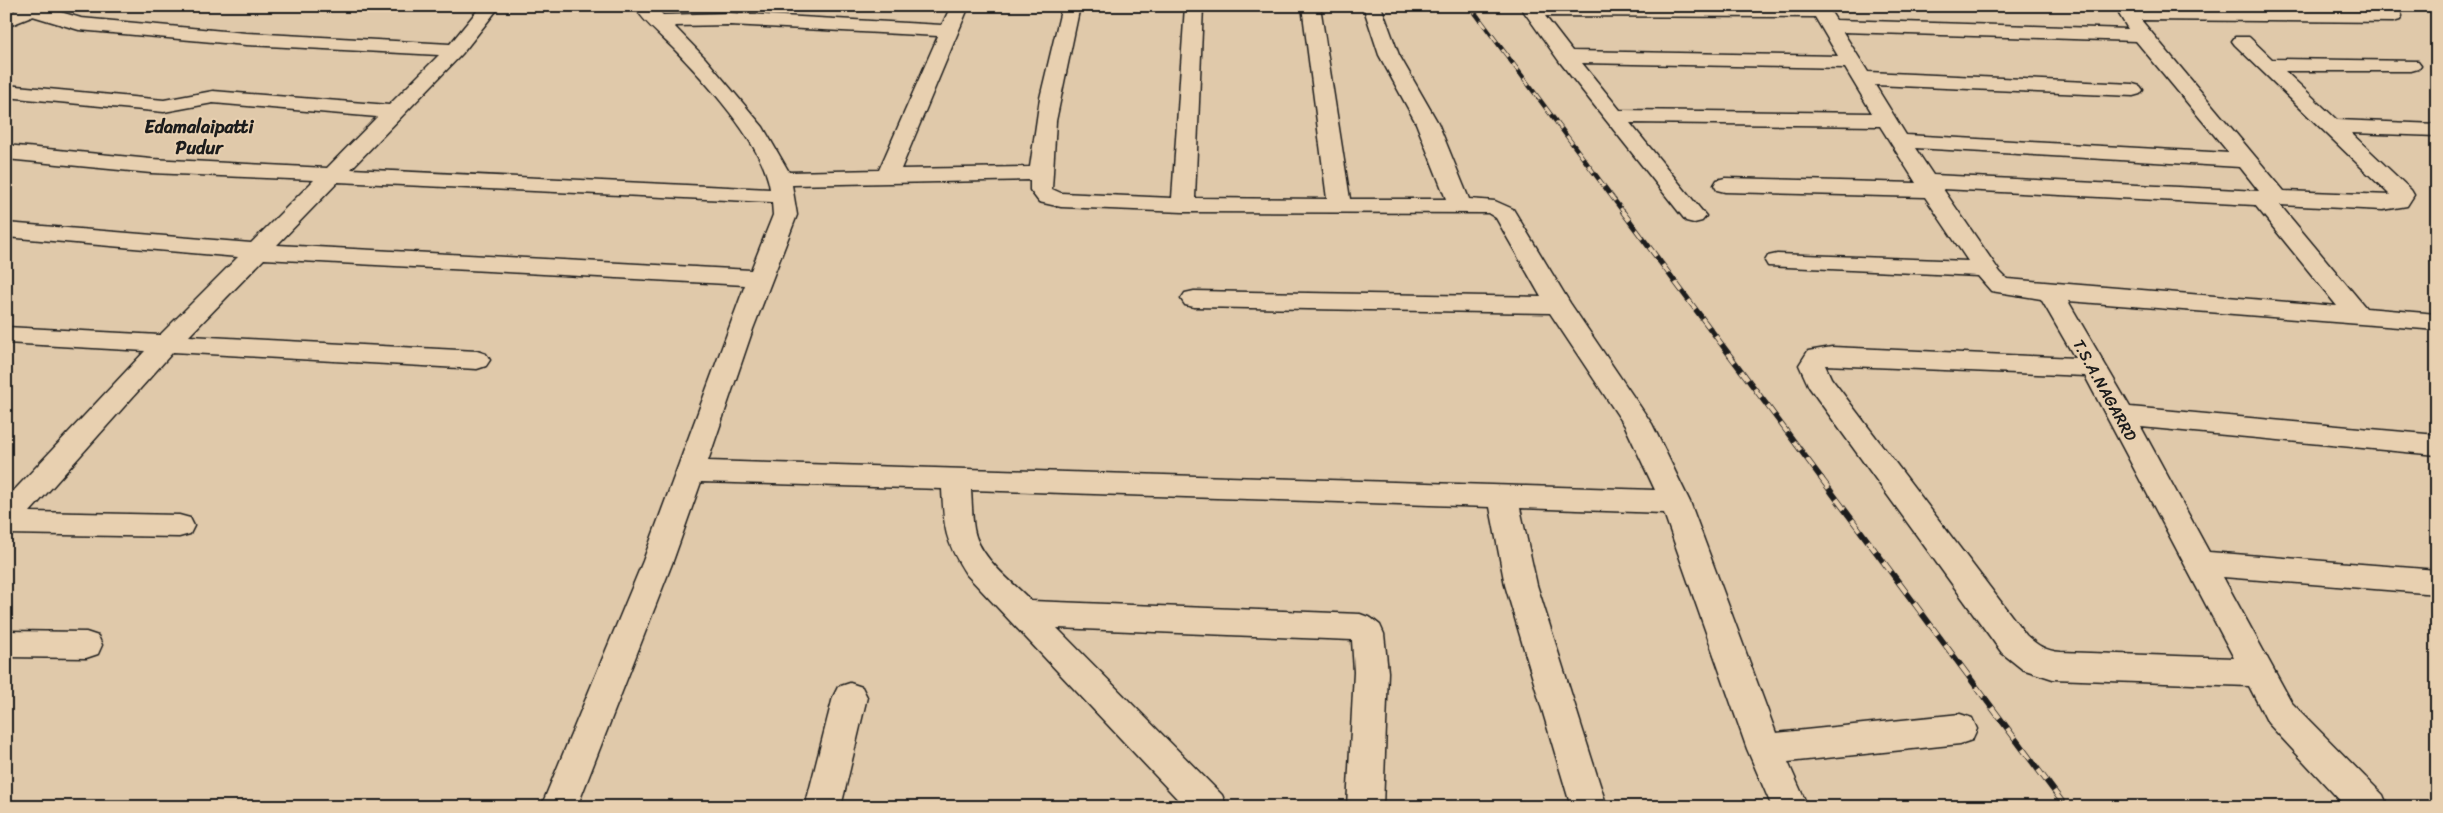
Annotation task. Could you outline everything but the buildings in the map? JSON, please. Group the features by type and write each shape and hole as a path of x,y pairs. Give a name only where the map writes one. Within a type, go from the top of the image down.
{"street":[{"path":"6,519 166,344 454,50 492,6"},
{"path":"887,177 960,6"},
{"path":"1071,6 1052,84 1040,173 1041,190 1047,197 1061,200 1183,205 1460,206 1495,208 1504,214 1558,305 1638,424 1675,502 1765,749 1790,807"},
{"path":"1183,205 1194,6"},
{"path":"1311,6 1339,205"},
{"path":"1372,6 1389,55 1398,74 1427,122 1460,206"},
{"path":"6,10 31,7 79,24 246,39 454,50"},
{"path":"6,21 31,7"},
{"path":"1530,8 1823,14 2142,36"},
{"path":"1530,8 1566,57 1694,216"},
{"path":"2359,317 2270,198 2246,161 2142,36 2128,14 2249,11 2393,16"},
{"path":"650,13 949,31"},
{"path":"559,807 658,561 760,278 785,215 781,188 755,132 698,62 650,13"},
{"path":"1823,14 1892,130 2000,286 2050,292 2437,322"},
{"path":"1725,185 1929,185 2383,203 2399,201 2403,195 2242,41"},
{"path":"1566,57 1856,70 2133,90"},
{"path":"2266,65 2411,65"},
{"path":"6,91 164,106 183,105 205,97 392,112"},
{"path":"1614,116 1892,130 2246,161"},
{"path":"2332,126 2437,130"},
{"path":"6,152 151,166 331,175 781,188 887,177 1040,173"},
{"path":"6,230 257,250 760,278"},
{"path":"1777,261 1987,269"},
{"name":"T.S.A.NAGARRD","path":"2050,292 2121,416 2280,712 2370,807"},
{"path":"2068,324 2102,296"},
{"path":"1194,299 1558,305"},
{"path":"6,335 477,360"},
{"path":"2094,368 1832,356 1818,358 1812,365 1819,381 2014,644 2029,658 2049,665 2259,673"},
{"path":"2121,416 2437,445"},
{"path":"690,471 1675,502"},
{"path":"956,479 959,530 964,546 977,566 1210,807"},
{"path":"1503,498 1521,585 1589,807"},
{"path":"6,523 179,526"},
{"path":"2200,563 2437,582"},
{"path":"1024,614 1360,627 1368,634 1371,672 1365,807"},
{"path":"6,644 86,645"},
{"path":"823,807 850,697"},
{"path":"1765,749 1960,729"}],"railway":[{"path":"1470,6 1624,213"},
{"path":"1623,212 1822,479"},
{"path":"1821,478 2066,807"}],"district":[{"name":"Edamalaipatti Pudur","path":"199,137"}]}
